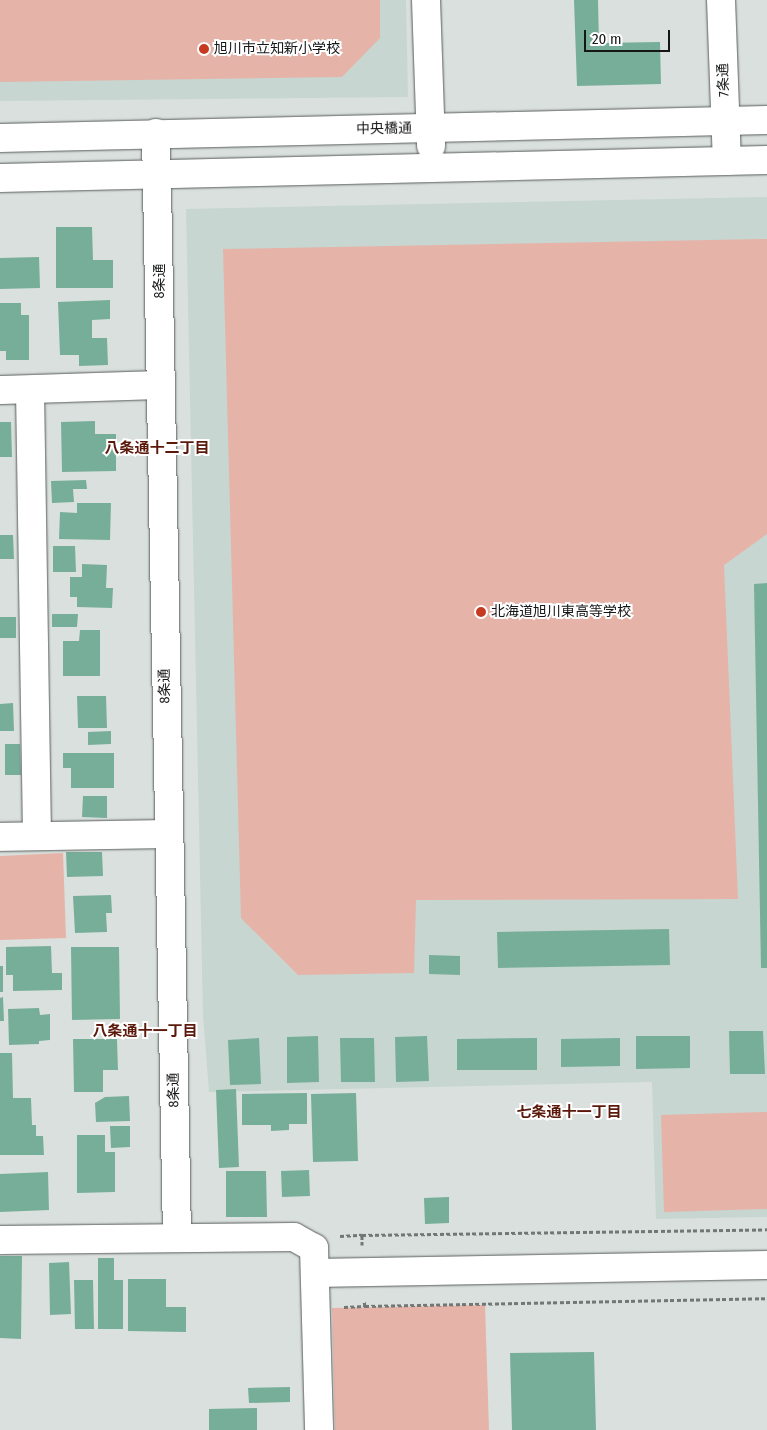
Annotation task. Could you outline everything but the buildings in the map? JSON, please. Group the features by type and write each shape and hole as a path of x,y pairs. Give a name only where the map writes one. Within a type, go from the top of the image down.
{"street":[{"path":"426,0 431,168"},
{"name":"7条通","path":"721,0 727,161"},
{"name":"中央橋通","path":"0,138 767,120"},
{"name":"8条通","path":"156,133 159,174 167,834 177,1238"},
{"path":"0,178 767,160"},
{"path":"0,390 161,385"},
{"path":"30,390 37,835"},
{"path":"0,836 167,834"},
{"path":"0,1240 294,1237 314,1248 319,1430"},
{"path":"315,1273 767,1265"}],"path":[{"path":"362,1235 767,1230"},
{"path":"364,1306 767,1298"}],"shaded area":[{"name":"旭川市立知新小学校","path":"0,0 406,0 408,97 0,101"},
{"name":"旭川市立知新小学校","path":"0,0 380,0 380,38 342,77 0,82"},
{"name":"北海道旭川東高等学校","path":"767,197 767,1217 656,1219 652,1082 209,1092 203,1015 186,209"},
{"name":"北海道旭川東高等学校","path":"767,239 767,534 724,565 738,899 416,900 414,973 298,975 241,918 223,249"},
{"path":"63,853 66,938 0,940 0,856"},
{"path":"767,1112 767,1209 664,1212 661,1115"},
{"path":"485,1305 489,1430 335,1430 332,1308"}],"place":[{"name":"旭川市立知新小学校","path":"204,49"},
{"name":"北海道旭川東高等学校","path":"481,612"}],"district":[{"name":"八条通十二丁目","path":"157,449"},
{"name":"八条通十一丁目","path":"145,1032"},
{"name":"七条通十一丁目","path":"569,1113"}]}
